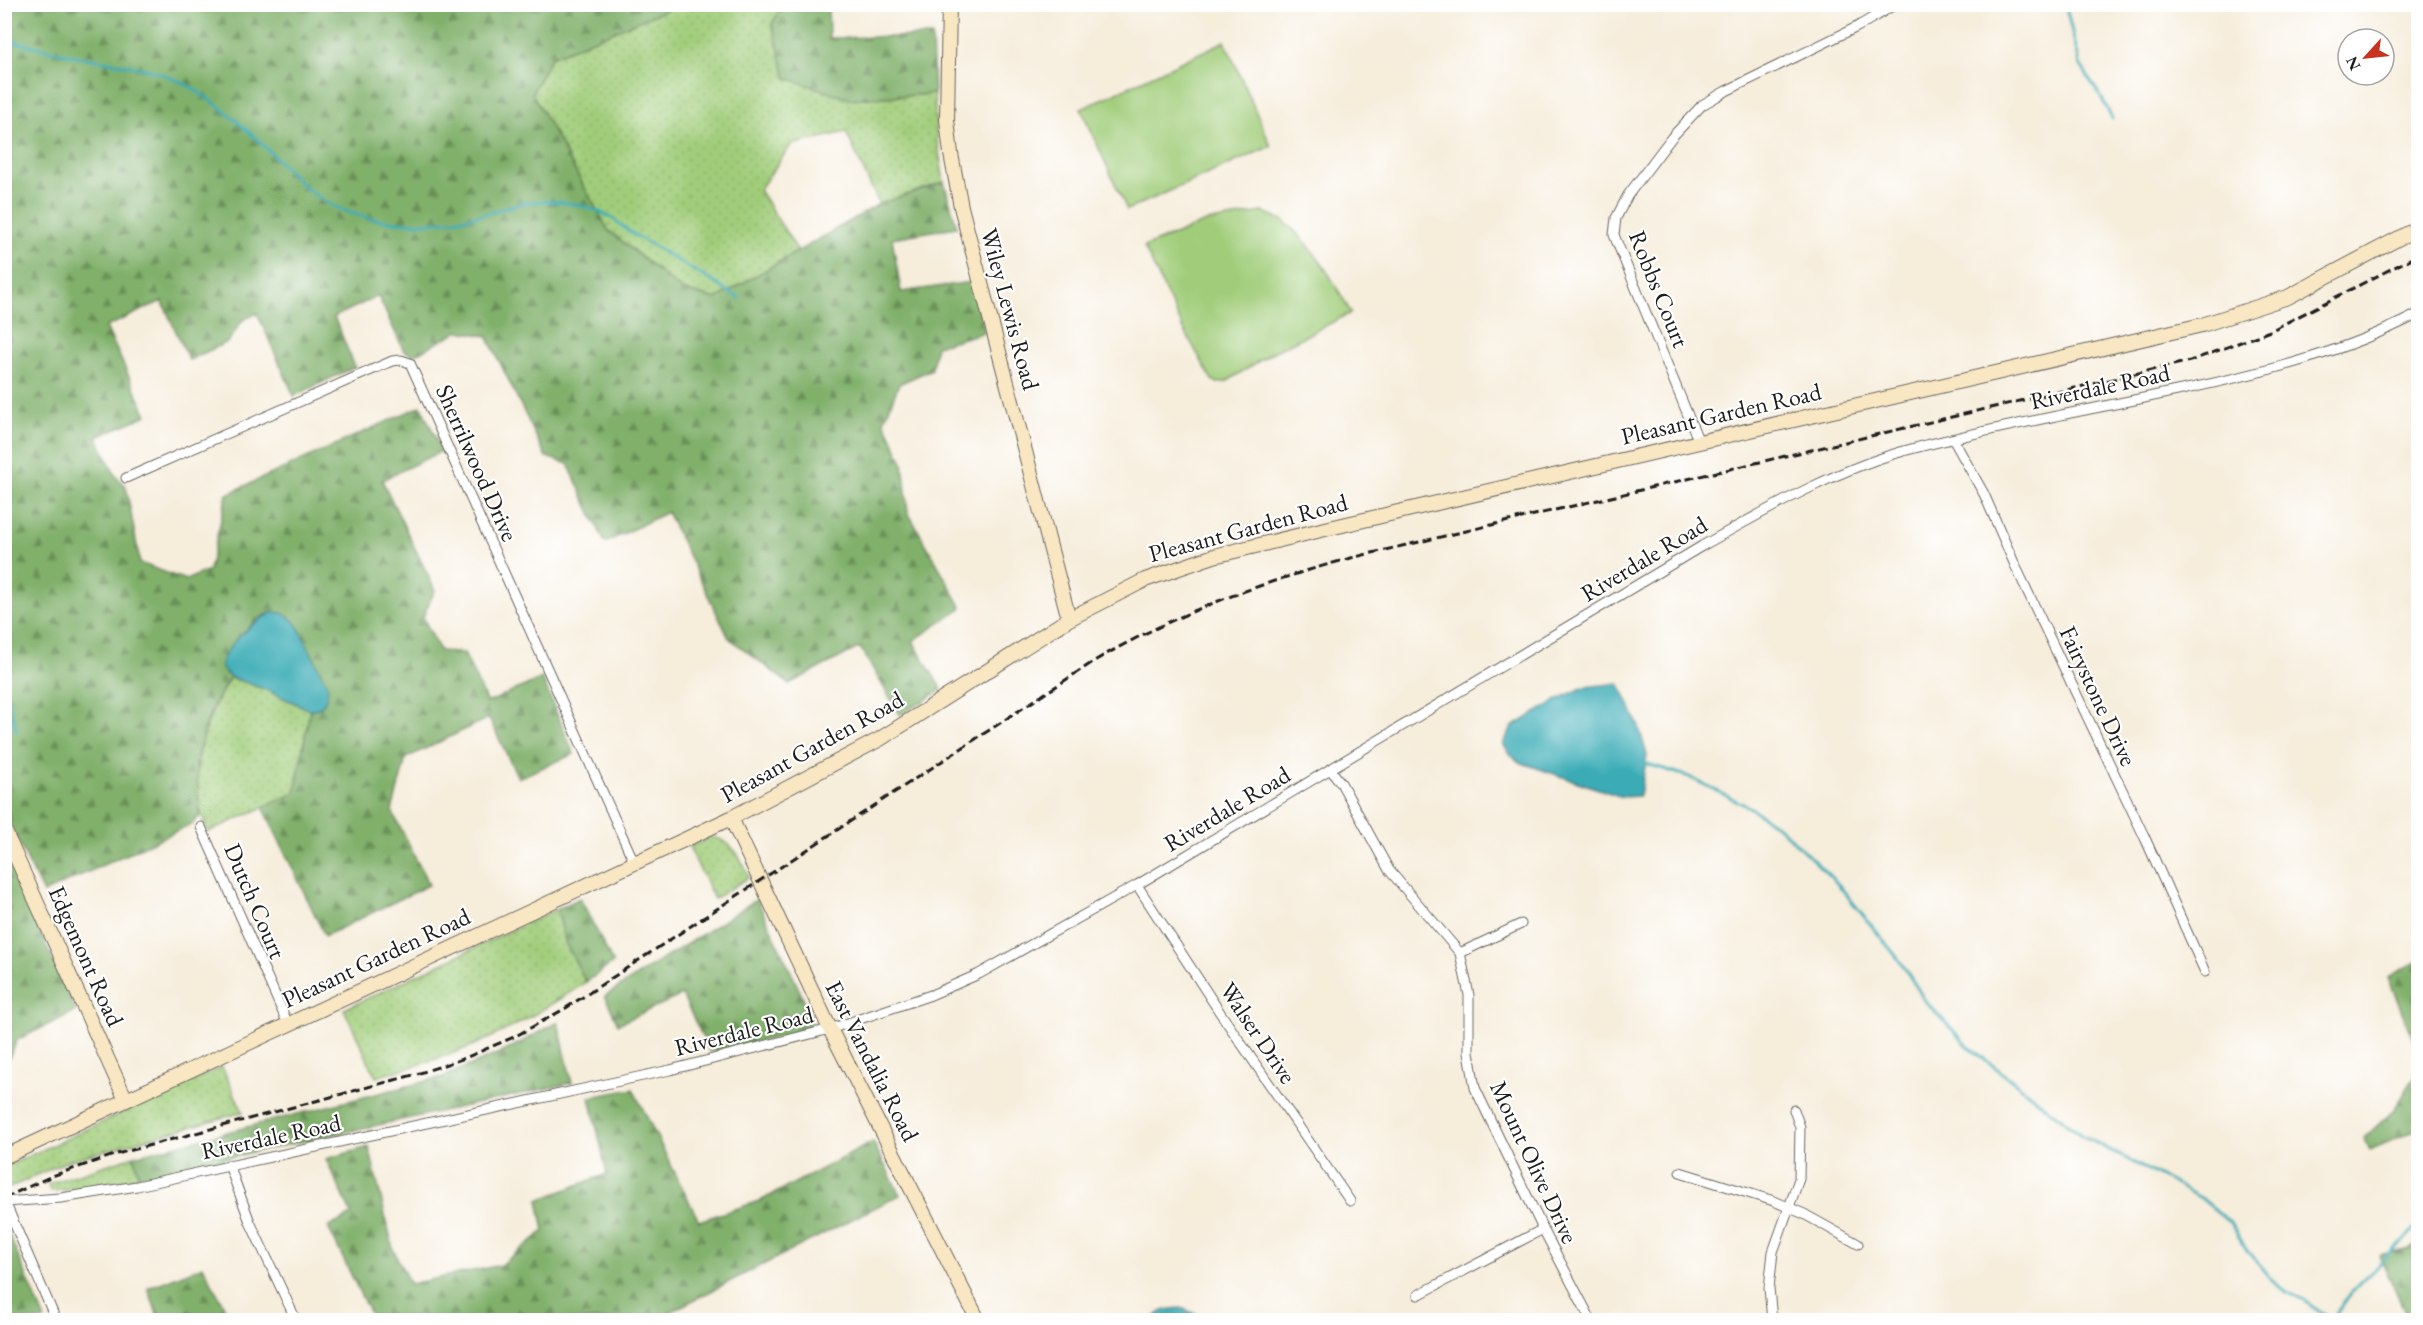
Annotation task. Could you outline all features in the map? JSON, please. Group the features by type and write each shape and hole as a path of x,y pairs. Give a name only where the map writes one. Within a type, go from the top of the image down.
{"main road":[{"name":"Wiley Lewis Road","path":"949,4 946,98 952,164 968,234 1069,619"},
{"name":"Pleasant Garden Road","path":"4,1157 731,818 880,739 1069,619 1145,580 1214,556 2202,325 2288,297 2418,228"},
{"name":"East Vandalia Road","path":"731,818 830,1029 978,1320"},
{"name":"Edgemont Road","path":"4,830 126,1100"}],"street":[{"name":"Robbs Court","path":"1699,442 1614,235 1618,213 1628,195 1672,137 1702,105 1857,27 1896,4"},
{"name":"Riverdale Road","path":"5,1202 61,1198 137,1186 670,1070 830,1029 931,995 979,974 1137,885 1702,546 1795,494 1868,463 1953,439 2272,370 2346,347 2418,314"},
{"name":"Sherrilwood Drive","path":"126,478 392,361 401,360 410,363 634,862"},
{"name":"Fairystone Drive","path":"1953,439 1984,495 2014,566 2135,818 2205,972"},
{"name":"Mount Olive Drive","path":"1330,769 1341,783 1389,870 1460,953 1469,995 1469,1052 1475,1088 1543,1229 1591,1320"},
{"name":"Dutch Court","path":"201,827 288,1024"},
{"name":"Walser Drive","path":"1137,885 1221,1014 1350,1201"},
{"path":"1460,953 1521,924"},
{"path":"1772,1320 1769,1288 1773,1252 1791,1208 1799,1179 1801,1160 1800,1127 1794,1110"},
{"path":"229,1166 250,1222 296,1320"},
{"path":"1680,1172 1774,1201 1858,1244"},
{"path":"5,1202 56,1320"},
{"path":"1418,1294 1543,1229"}],"green space":[{"path":"5,5 678,5 551,57 532,93 608,230 682,290 716,299 879,204 944,182 957,227 892,238 901,292 971,282 985,332 936,346 932,369 899,384 884,421 903,462 908,512 962,608 913,641 942,690 900,715 860,647 789,684 729,638 667,512 605,543 568,464 546,457 487,336 459,331 414,355 404,351 378,296 334,317 355,367 294,396 257,313 243,320 228,342 189,360 162,301 106,327 147,415 97,437 115,475 126,486 140,563 186,580 209,570 227,494 421,406 442,451 382,480 435,590 423,617 440,651 464,653 487,703 542,678 574,754 518,778 489,718 406,758 392,811 429,885 325,936 263,807 295,793 310,710 321,707 274,612 256,621 243,636 225,673 230,677 212,707 196,760 200,816 192,824 43,893 5,814"},
{"path":"678,5 783,5 772,24 849,99 934,94 937,140 944,182 879,204 846,132 791,145 759,190 798,251 716,299 682,290 608,230 532,93 551,57"},
{"path":"783,5 828,5 829,38 932,36 934,94 849,99 786,78 772,24"},
{"path":"1225,41 1271,146 1127,210 1081,109"},
{"path":"1263,212 1283,220 1305,241 1330,276 1351,313 1273,352 1226,382 1218,383 1212,380 1182,326 1144,247 1206,222"},
{"path":"230,677 264,689 310,710 295,793 208,832 197,793 197,773 205,733"},
{"path":"712,837 726,842 736,852 749,877 714,899 689,847"},
{"path":"4,853 76,1011 17,1040 5,1067"},
{"path":"580,898 613,963 586,982 566,944 557,909"},
{"path":"757,899 811,1015 811,1025 803,1032 710,1052 682,995 618,1024 605,996"},
{"path":"557,909 566,944 586,982 495,1036 442,1057 376,1077 344,1009"},
{"path":"2418,961 2418,1052 2388,977"},
{"path":"558,1022 572,1083 139,1177 134,1156 442,1077 505,1051"},
{"path":"222,1067 243,1112 67,1161 9,1188 5,1183 5,1167"},
{"path":"2418,1071 2418,1129 2370,1150 2364,1138 2395,1109"},
{"path":"633,1089 699,1221 762,1200 873,1142 900,1195 666,1314 668,1320 368,1320 372,1318 328,1227 352,1215 326,1159 369,1147 393,1249 410,1284 501,1265 544,1231 538,1200 607,1174 590,1097"},
{"path":"134,1156 139,1177 77,1189 50,1191 48,1184"},
{"path":"5,1225 45,1320 5,1320"},
{"path":"2418,1242 2418,1320 2409,1320 2379,1256 2409,1249"},
{"path":"203,1266 231,1320 159,1320 148,1288"}],"water":[{"path":"275,612 285,614 297,624 328,687 326,699 321,707 310,710 264,689 230,677 221,668 222,661 233,643 259,620"},
{"path":"1619,683 1638,724 1647,755 1640,796 1622,797 1519,762 1503,744 1512,727 1557,700 1584,687"},
{"path":"1181,1308 1211,1320 1154,1320 1161,1312"}],"waterway":[{"path":"2065,4 2080,64 2112,119"},
{"path":"4,39 70,55 146,69 176,80 207,98 231,116 315,195 351,213 384,221 418,223 468,218 527,202 572,204 608,216 634,235 739,298"},
{"path":"4,689 17,731"},
{"path":"1644,763 1687,776 1751,808 1782,830 1838,884 1900,961 1926,1002 1969,1047 2083,1136 2201,1198 2230,1222 2248,1252 2270,1278 2287,1292 2304,1300 2332,1319"},
{"path":"2332,1319 2354,1289 2418,1226"}],"railway":[{"path":"4,1198 52,1176 117,1154 417,1074 465,1058 516,1036 566,1008 1096,660 1158,627 1220,600 1351,558 2190,361 2270,331 2418,255"}]}
